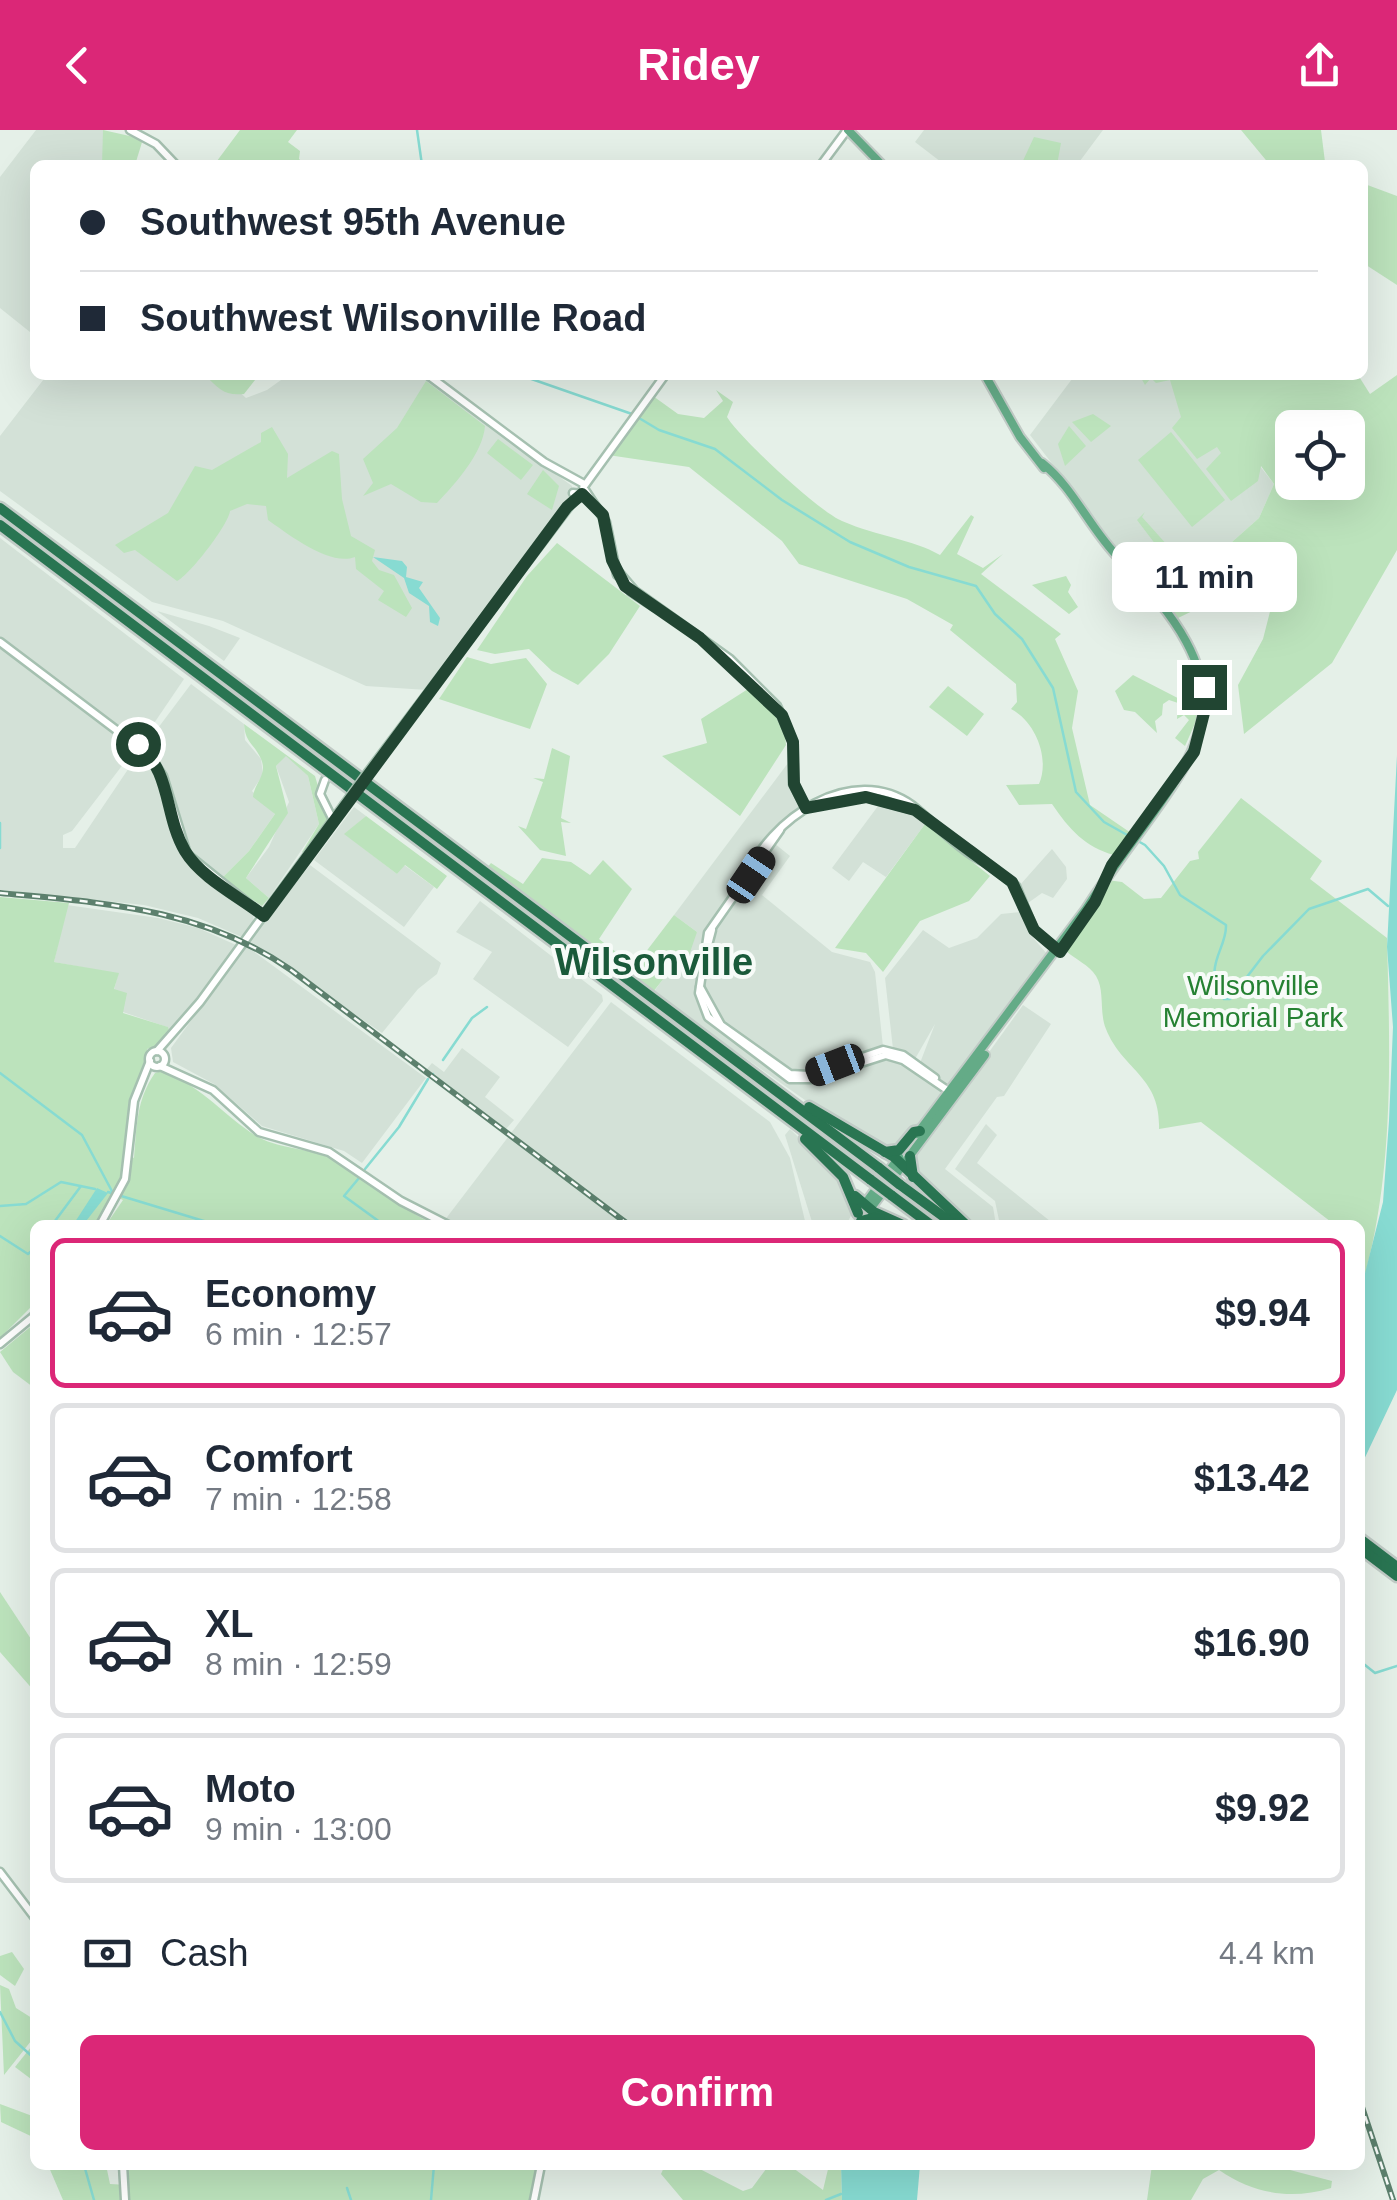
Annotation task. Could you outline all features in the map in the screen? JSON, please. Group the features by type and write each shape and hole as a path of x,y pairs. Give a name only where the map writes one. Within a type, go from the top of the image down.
{"highway":[{"path":"0,508 947,1220"},
{"path":"0,525 925,1220"},
{"path":"745,1068 884,1152 960,1220"},
{"path":"764,1101 824,1156 854,1196 863,1216"},
{"path":"884,1152 899,1150 914,1132 920,1131"},
{"path":"910,1156 913,1178"},
{"path":"1365,1543 1397,1569"},
{"path":"1365,1551 1397,1569"}],"main road":[{"path":"130,130 156,144 171,160"},
{"path":"825,160 848,130 877,160"},
{"path":"435,380 596,503 606,522 617,570 635,591 733,662 782,715 793,742 795,786 806,808"},
{"path":"135,1103 150,1072 186,1020 661,380"},
{"path":"900,1164 910,1156 1058,951 1112,865 1194,752 1205,708 1194,658 1172,624 1027,443 990,380"},
{"path":"0,642 148,754 162,776 189,856 264,916"},
{"path":"325,780 320,794 333,820"},
{"path":"952,1094 912,1060 890,1051 868,1053 804,1076 787,1073 721,1025 700,988 711,929 780,830 818,802 866,797 915,810 1018,888 1034,930 1058,951"},
{"path":"150,1061 161,1060"},
{"path":"150,1061 161,1060 172,1070 213,1090 259,1132 329,1152 401,1202 438,1220"},
{"path":"104,1220 120,1194 129,1165 135,1103 150,1061"},
{"path":"863,1216 920,1131 952,1094"},
{"path":"0,1344 30,1318"},
{"path":"0,1872 30,1911"},
{"path":"123,2170 125,2200"},
{"path":"534,2200 540,2170"}],"shaded area":[{"path":"36,130 103,130 103,160 30,160 30,332 0,308 0,177"},
{"path":"924,130 1103,130 1081,160 938,160 915,142"},
{"path":"43,380 226,380 246,398 281,380 430,380 572,486 573,493 427,690 366,686 223,621 152,602 0,491 0,436"},
{"path":"1071,380 1174,380 1231,429 1274,484 1259,518 1161,605 1030,435"},
{"path":"0,538 184,679 144,738 135,739 0,637"},
{"path":"157,611 209,626 240,638 224,661"},
{"path":"0,646 134,750 72,831 63,835 63,848 75,848 137,756 144,755 156,771 183,854 254,912 253,923 242,937 198,918 144,905 0,890"},
{"path":"191,684 244,724 245,740 261,759 263,775 252,791 275,814 249,851 221,879 188,850 164,770 146,744"},
{"path":"286,755 308,776 319,824 269,898 246,878 269,847 289,802 276,766"},
{"path":"791,759 801,806 769,839 790,856 762,895 832,952 870,962 875,972 884,1056 904,1062 943,1092 901,1146 889,1148 839,1124 653,993 697,932 674,915"},
{"path":"881,802 901,808 925,824 886,877 863,862 849,881 832,868"},
{"path":"354,807 366,816 345,834 397,874 404,865 434,887 404,927 314,860"},
{"path":"1052,849 1066,867 1067,879 1053,898 1042,893 1028,903 1020,885"},
{"path":"310,865 441,963 437,974 418,989 382,1033 249,942"},
{"path":"480,901 602,995 603,1001 568,1047 473,979 492,952 456,932"},
{"path":"67,905 158,918 198,928 236,945 170,1034 167,1027 123,1012 114,990 118,974 54,962"},
{"path":"1020,912 1029,933 1047,954 949,1086 920,1063 935,1024 915,1059 893,1049 885,978 923,930 949,948 977,938 1001,914"},
{"path":"246,946 426,1078 362,1163 344,1151 262,1126 214,1084 173,1062 171,1048"},
{"path":"611,1002 770,1122 790,1158 805,1220 445,1220"},
{"path":"1023,1005 1051,1024 1004,1096 997,1097 945,1169 993,1207 995,1220 966,1220 920,1178 914,1156"},
{"path":"462,1048 500,1077 485,1097 514,1120 506,1129 427,1069 432,1063 444,1072"},
{"path":"986,1124 997,1135 977,1163 1049,1220 999,1220 995,1201 955,1169"},
{"path":"790,1129 834,1172 853,1200 854,1210 849,1220 811,1220 785,1135"}],"green space":[{"path":"103,130 143,139 137,160 102,160"},
{"path":"240,130 297,130 288,142 300,151 300,160 218,160"},
{"path":"1241,130 1321,130 1325,160 1266,160"},
{"path":"1034,137 1061,143 1058,160 1023,160"},
{"path":"1368,185 1397,196 1397,285 1368,266"},
{"path":"1397,375 1397,550 1332,663 1244,734 1238,685 1263,639 1277,584 1268,574 1174,620 1161,605 1259,518 1274,484 1261,466 1258,481 1231,501 1206,469 1221,453 1217,447 1197,459 1172,428 1181,417 1170,380 1361,380 1370,394"},
{"path":"211,380 255,380 244,394 222,390"},
{"path":"426,381 485,426 474,457 437,503 421,502 391,484 363,496 373,483 363,459 397,428"},
{"path":"716,390 733,402 727,417 747,440 798,489 842,521 940,555 971,515 974,517 957,554 983,568 1003,554 981,574 1061,634 1055,639 1078,691 1072,728 1090,805 1131,833 1114,855 1078,836 1052,804 1019,805 1006,785 1039,784 1043,764 1038,742 1027,723 1011,709 1017,702 1016,684 950,630 953,625 907,599 799,564 782,541 689,467 608,455 653,396 678,414 704,418 723,401"},
{"path":"1093,414 1111,426 1091,442 1072,422"},
{"path":"1069,426 1086,446 1065,466 1058,444"},
{"path":"272,427 288,454 287,478 332,451 339,454 342,499 351,536 375,550 372,561 379,570 394,575 412,608 406,617 378,600 384,591 356,569 355,557 334,557 310,548 268,520 266,506 247,504 230,511 208,549 177,581 135,550 124,553 115,545 168,513 195,466 212,470 261,442 261,433"},
{"path":"1171,432 1225,500 1192,527 1138,460"},
{"path":"498,439 533,465 521,480 487,453"},
{"path":"543,470 559,486 552,510 527,494"},
{"path":"1145,512 1142,517 1168,546 1158,560 1154,556 1156,545 1137,520"},
{"path":"557,543 640,606 609,654 578,685 552,671 529,649 495,654 477,650 527,576"},
{"path":"1066,576 1071,585 1068,592 1078,607 1069,614 1032,585"},
{"path":"467,657 491,664 526,658 547,684 530,729 439,699"},
{"path":"1133,675 1201,710 1185,746 1175,738 1189,720 1184,715 1177,719 1178,703 1169,700 1163,704 1162,715 1155,721 1157,733 1135,712 1124,710 1115,691"},
{"path":"948,686 984,714 967,736 929,707"},
{"path":"748,689 779,721 786,745 740,816 662,756 707,743 701,719"},
{"path":"244,724 315,776 328,821 306,853 302,852 319,824 308,776 286,756 276,766 288,813 246,878 269,898 262,906 221,879 249,851 275,814 253,797 263,765"},
{"path":"552,748 570,756 561,818 571,823 561,822 566,856 540,850 518,826 526,829 543,782 533,778 544,779"},
{"name":"Wilsonville Memorial Park","path":"1241,798 1322,861 1310,879 1387,938 1388,1117 1379,1205 1365,1273 1365,1220 1328,1220 1201,1122 1159,1129 1154,1097 1106,1029 1096,976 1066,951 1107,880 1122,882 1144,899 1161,898 1190,861 1199,859 1198,852"},
{"path":"366,816 447,876 437,889 405,865 397,874 344,834"},
{"path":"925,824 990,876 969,901 920,921 883,972 866,953 835,948"},
{"path":"542,858 571,862 590,875 603,860 632,889 599,939 629,962 625,966 604,957 486,869 491,863 523,884"},
{"path":"0,897 69,903 54,962 119,973 114,989 127,993 123,1013 168,1027 170,1034 159,1046 147,1049 147,1064 131,1102 126,1153 134,1158 141,1103 155,1073 162,1071 198,1091 260,1138 330,1158 426,1220 109,1220 123,1200 114,1196 97,1220 30,1220 30,1308 0,1338"},
{"path":"674,915 697,932 686,964 679,959 653,992 629,974"},
{"path":"30,1327 30,1385 13,1372 0,1352"},
{"path":"0,1592 30,1637 30,1686 0,1652"},
{"path":"12,1952 24,1969 15,1986 0,1975 0,1956"},
{"path":"0,1985 9,1989 16,2008 30,2017 30,2042 4,2075"},
{"path":"30,2048 30,2078 15,2067"},
{"path":"0,2104 30,2115 30,2136 1,2122"},
{"path":"50,2170 107,2170 110,2184 127,2185 126,2170 535,2170 529,2200 63,2200"},
{"path":"663,2170 702,2170 743,2191 752,2188 765,2170 796,2170 823,2190 828,2170 841,2170 842,2200 683,2200 661,2174"},
{"path":"1151,2170 1219,2170 1203,2179 1191,2200 1147,2200"},
{"path":"1219,2170 1290,2170 1332,2181 1331,2188 1287,2194 1259,2189"}],"water":[{"path":"373,557 402,561 407,567 406,577 423,582 419,588 440,618 438,626 430,622 429,606 409,593 404,578"},
{"path":"1397,755 1397,1390 1365,1457 1365,1273 1383,1202 1389,1121 1393,1027 1387,947"},
{"path":"97,1188 108,1193 87,1220 76,1220"},
{"path":"841,2170 920,2170 917,2200 842,2200"}],"waterway":[{"path":"417,130 421,160"},
{"path":"534,380 632,414"},
{"path":"639,418 659,430 715,449 782,500 850,542 909,567 976,586 995,614 1022,639 1053,688 1076,792 1104,822 1145,845 1164,866 1180,895 1226,925 1215,968 1224,999 1230,999 1263,956 1309,909 1368,889 1388,906"},
{"path":"0,823 0,848"},
{"path":"443,1060 472,1018 487,1007"},
{"path":"0,1073 82,1135 114,1195"},
{"path":"365,1169 399,1127 428,1079"},
{"path":"359,1178 344,1196 377,1220"},
{"path":"0,1206 26,1204 61,1182 95,1189"},
{"path":"56,1220 81,1186"},
{"path":"108,1192 200,1220"},
{"path":"0,1236 30,1252"},
{"path":"1365,1665 1375,1673 1397,1666"},
{"path":"0,2012 15,2041 30,2054"},
{"path":"85,2170 94,2200"},
{"path":"431,2200 434,2170"},
{"path":"347,2188 351,2200"},
{"path":"826,2200 841,2194"}],"railway":[{"path":"0,893 151,912 223,933 257,949 291,970 622,1220"},
{"path":"1365,2116 1393,2200"}],"district":[{"name":"Wilsonville","path":"654,962"}],"route":[{"path":"138,744 160,770 185,851 264,916 368,771 567,507 582,494 596,503 603,515 612,560 625,586 700,638 782,715 793,742 794,784 806,808 818,802 866,797 915,810 1012,882 1022,896 1034,930 1060,952 1095,902 1112,865 1194,752 1206,705 1204,687"}]}
